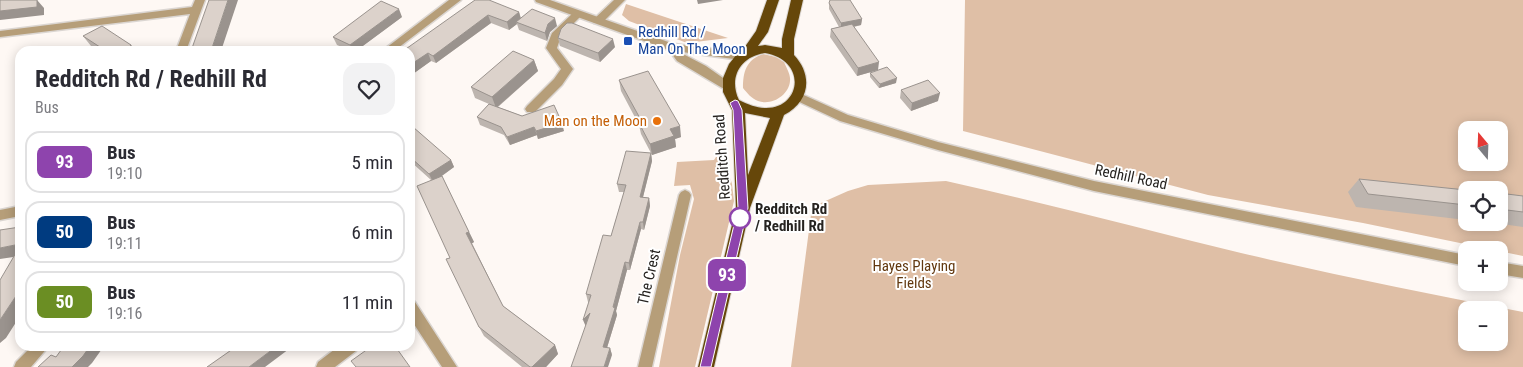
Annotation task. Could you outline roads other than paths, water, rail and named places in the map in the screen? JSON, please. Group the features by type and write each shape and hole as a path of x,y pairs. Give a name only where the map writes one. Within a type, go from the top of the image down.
{"highway":[{"path":"773,0 762,32 731,71 729,88 735,103 743,109 758,114 778,112 787,107 797,96 801,78 799,70 788,54 788,39 797,0"},
{"path":"745,53 766,48 788,54"},
{"name":"Redditch Road","path":"735,103 738,110 743,208"},
{"name":"Redditch Road","path":"706,367 743,208 778,112"}],"street":[{"path":"394,46 456,0"},
{"path":"540,0 673,47 745,53"},
{"path":"598,21 620,0"},
{"path":"0,34 198,5 183,46"},
{"path":"531,109 549,98 567,68 551,48 556,35 578,14"},
{"path":"673,47 681,58 702,69 729,88"},
{"name":"Redhill Road","path":"797,96 844,118 938,146 1094,186 1458,259"},
{"name":"The Crest","path":"644,367 685,195"},
{"path":"0,215 15,213"},
{"path":"1508,270 1523,272"},
{"path":"415,314 450,367"},
{"path":"21,367 37,351"},
{"path":"323,367 344,351"}],"place":[{"name":"Redhill Rd / Man On The Moon","path":"628,41"},
{"name":"Man on the Moon","path":"657,121"},
{"name":"Redditch Rd / Redhill Rd","path":"740,218"}],"park label":[{"name":"Hayes Playing Fields","path":"914,274"}]}
